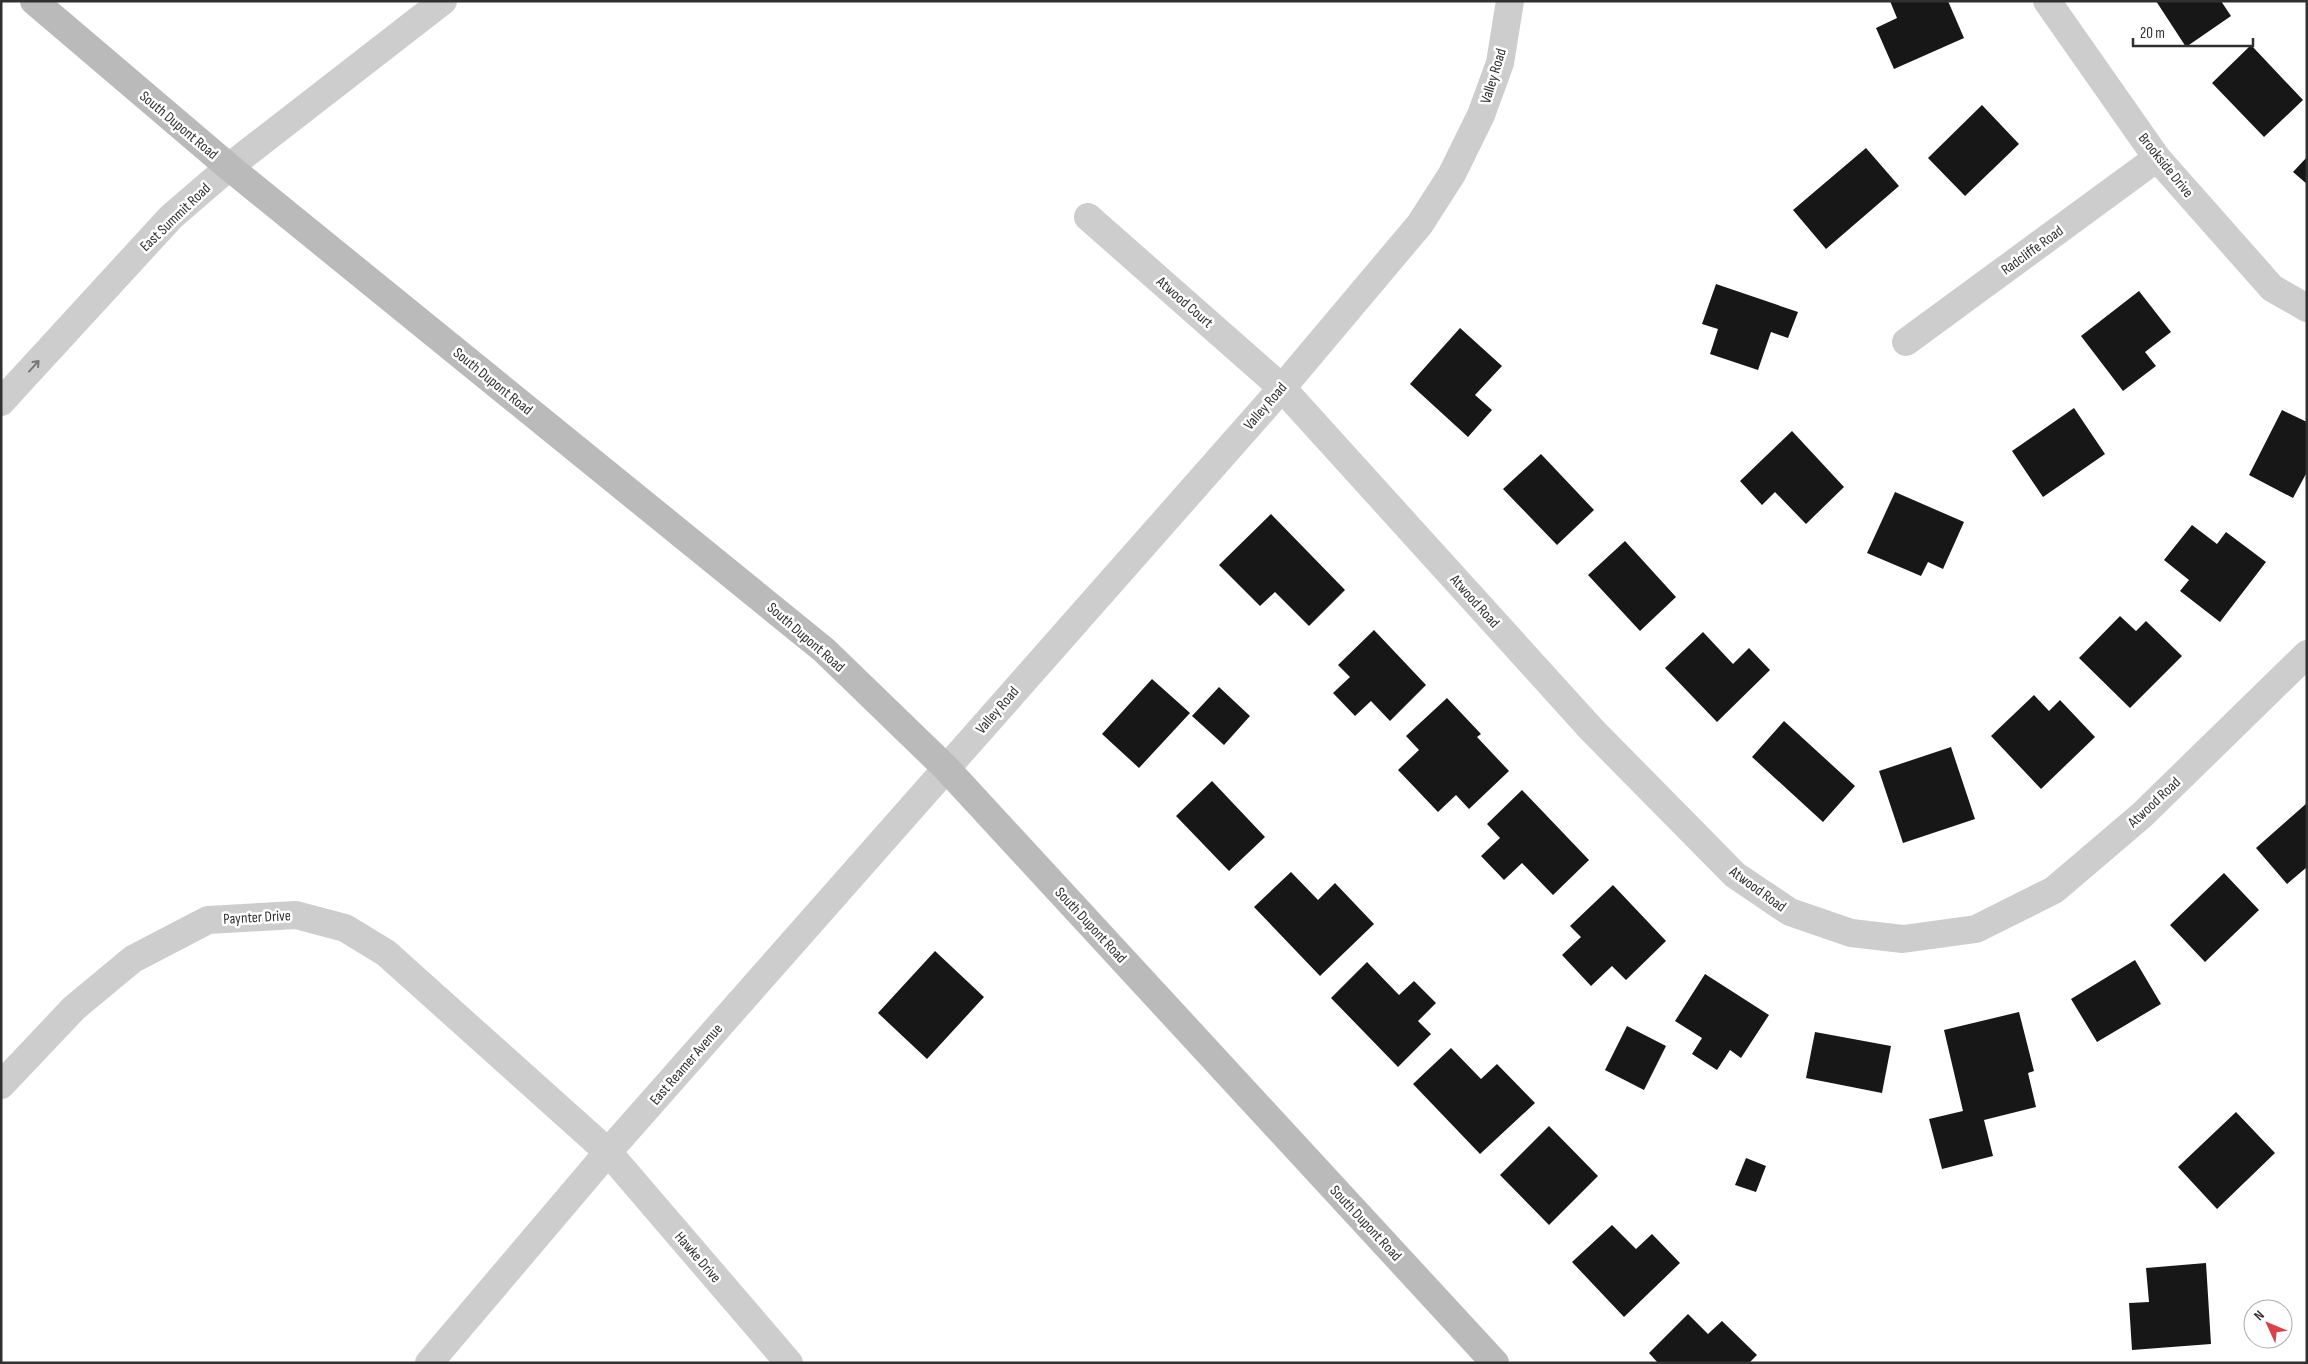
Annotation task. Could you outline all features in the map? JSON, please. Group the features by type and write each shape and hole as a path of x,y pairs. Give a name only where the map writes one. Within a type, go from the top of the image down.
{"street":[{"name":"South Dupont Road","path":"34,1 229,167 824,650 946,768 1495,1363"},
{"name":"East Summit Road","path":"1,402 171,217 229,167 442,1"},
{"name":"Valley Road","path":"946,768 1282,388 1420,224 1452,174 1481,115 1500,63 1510,1"},
{"name":"Brookside Drive","path":"2048,1 2157,158 2272,288 2307,308"},
{"name":"Radcliffe Road","path":"1906,342 2157,158"},
{"name":"Atwood Court","path":"1088,217 1282,388"},
{"name":"Atwood Road","path":"1282,388 1592,730 1735,875 1790,912 1850,933 1903,938 1976,929 2054,890 2142,815 2307,654"},
{"name":"East Reamer Avenue","path":"429,1363 608,1152 946,768"},
{"name":"Paynter Drive","path":"1,1085 74,1008 133,959 208,920 296,915 345,928 386,953 608,1152"},
{"name":"Hawke Drive","path":"608,1152 789,1363"}],"building":[{"path":"1890,1 1948,1 1964,38 1894,69 1876,28 1897,18"},
{"path":"2156,1 2221,1 2231,16 2186,47"},
{"path":"2251,45 2303,100 2264,137 2212,83"},
{"path":"1982,105 2019,144 1965,196 1928,158"},
{"path":"1866,148 1899,186 1826,249 1793,210"},
{"path":"2307,157 2307,184 2293,172"},
{"path":"1716,284 1798,312 1788,338 1771,332 1758,370 1710,354 1718,329 1702,324"},
{"path":"2139,291 2171,332 2145,352 2156,366 2123,391 2081,336"},
{"path":"1460,328 1502,366 1475,395 1492,410 1468,437 1410,384"},
{"path":"2074,408 2105,454 2043,497 2012,451"},
{"path":"2282,410 2307,422 2307,472 2293,498 2249,475"},
{"path":"1792,431 1844,487 1806,524 1775,492 1762,505 1740,481"},
{"path":"1541,454 1594,510 1557,545 1503,489"},
{"path":"1895,492 1964,522 1943,569 1928,562 1921,576 1867,553"},
{"path":"1271,514 1345,590 1309,626 1275,592 1260,606 1219,565"},
{"path":"2192,525 2217,544 2226,532 2266,562 2220,622 2180,591 2189,580 2164,560"},
{"path":"1625,541 1676,597 1640,631 1588,575"},
{"path":"2120,616 2136,631 2146,621 2182,656 2130,708 2079,658"},
{"path":"1374,630 1426,685 1390,721 1371,701 1355,716 1333,693 1350,677 1338,665"},
{"path":"1703,632 1733,664 1749,648 1770,670 1717,722 1665,668"},
{"path":"1152,679 1190,713 1139,768 1102,734"},
{"path":"1219,687 1250,716 1224,745 1192,716"},
{"path":"2034,695 2049,711 2060,700 2095,737 2041,789 1991,736"},
{"path":"1447,698 1481,734 1477,737 1509,771 1469,809 1456,795 1438,812 1398,770 1419,750 1406,736"},
{"path":"1784,721 1855,786 1823,822 1752,757"},
{"path":"1951,747 1975,819 1903,843 1879,771"},
{"path":"1212,781 1265,837 1229,871 1176,816"},
{"path":"1522,790 1589,860 1553,895 1522,863 1504,880 1481,856 1500,838 1487,824"},
{"path":"2307,803 2307,867 2287,884 2256,848"},
{"path":"1291,872 1318,900 1335,883 1374,924 1320,976 1254,907"},
{"path":"2224,873 2259,910 2205,962 2170,925"},
{"path":"1613,885 1666,941 1626,980 1612,966 1591,986 1562,955 1581,937 1570,926"},
{"path":"935,951 984,997 927,1059 878,1013"},
{"path":"2135,960 2161,1004 2097,1042 2071,999"},
{"path":"1367,962 1399,995 1414,981 1436,1003 1418,1021 1431,1034 1398,1067 1331,998"},
{"path":"1705,974 1769,1015 1741,1058 1730,1050 1717,1070 1692,1054 1702,1038 1675,1021"},
{"path":"2019,1012 2034,1071 2028,1073 2036,1107 1984,1120 1993,1156 1942,1169 1929,1119 1963,1111 1944,1030"},
{"path":"1627,1026 1666,1046 1644,1090 1605,1070"},
{"path":"1815,1032 1891,1046 1882,1093 1806,1078"},
{"path":"1451,1048 1481,1079 1497,1064 1535,1103 1480,1154 1413,1084"},
{"path":"2236,1112 2275,1153 2217,1209 2178,1167"},
{"path":"1549,1126 1598,1176 1549,1225 1500,1175"},
{"path":"1746,1158 1766,1166 1756,1192 1735,1185"},
{"path":"1612,1225 1636,1249 1652,1234 1680,1263 1624,1317 1572,1262"},
{"path":"2206,1263 2211,1344 2132,1350 2129,1303 2149,1302 2146,1268"},
{"path":"1688,1314 1708,1334 1722,1321 1757,1355 1749,1363 1658,1363 1649,1353"}]}
